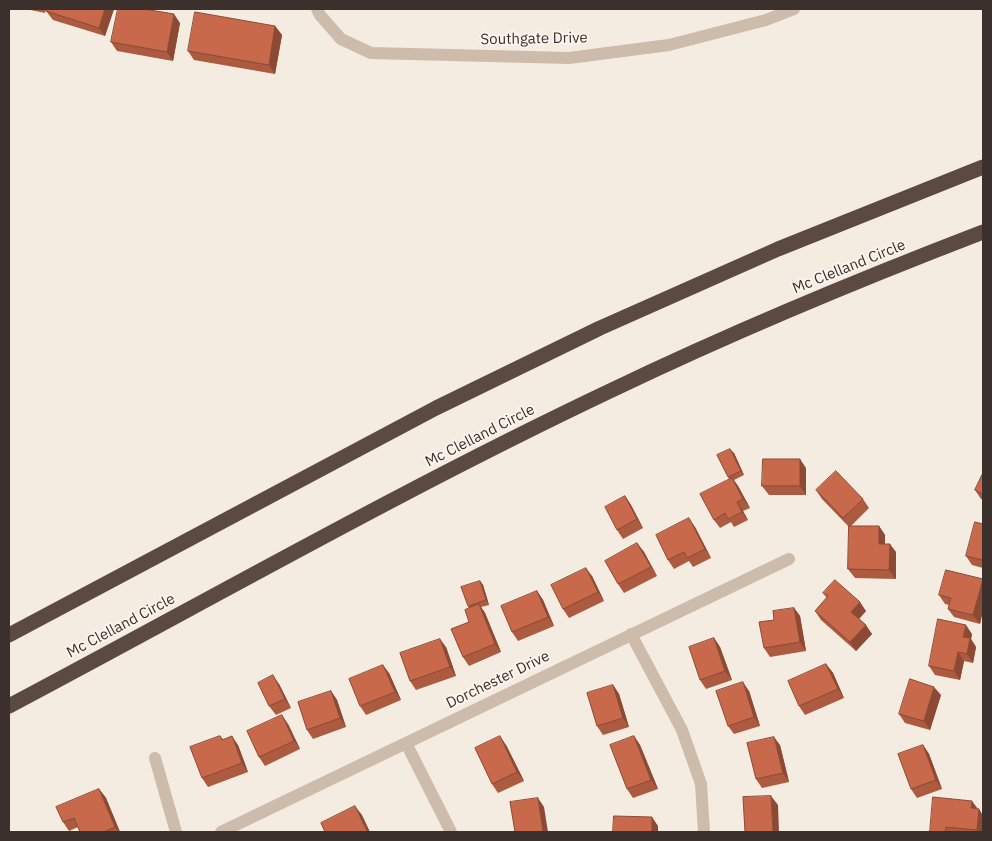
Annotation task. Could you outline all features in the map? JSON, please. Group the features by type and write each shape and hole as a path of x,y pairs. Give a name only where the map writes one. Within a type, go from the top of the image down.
{"highway":[{"path":"9,635 427,412 591,332 778,249 983,167"},
{"name":"Mc Clelland Circle","path":"9,706 425,484 612,389 757,325 983,232"}],"street":[{"name":"Southgate Drive","path":"317,9 341,40 371,54 569,58 669,45 766,20 794,9"},
{"name":"Dorchester Drive","path":"222,832 789,559"},
{"path":"631,634 682,730 701,784 704,832"},
{"path":"406,743 451,832"},
{"path":"155,758 176,832"}],"building":[{"path":"47,9 105,9 99,28 46,11"},
{"path":"118,9 144,9 174,14 167,52 111,42"},
{"path":"195,12 275,26 269,65 188,51"},
{"path":"730,449 741,471 728,477 717,455"},
{"path":"763,459 800,459 800,486 762,486"},
{"path":"836,471 863,499 843,518 816,490"},
{"path":"983,473 983,494 975,490"},
{"path":"732,478 743,499 737,502 742,512 728,519 725,513 714,520 700,494"},
{"path":"625,496 637,519 617,530 605,507"},
{"path":"689,518 705,549 687,558 684,552 668,560 656,535"},
{"path":"975,522 983,524 983,560 966,556"},
{"path":"849,526 879,526 879,544 890,544 889,570 848,569"},
{"path":"637,543 651,567 618,584 605,561"},
{"path":"586,568 598,592 563,609 551,585"},
{"path":"946,570 983,579 973,615 948,609 951,598 939,595"},
{"path":"835,580 860,602 851,612 866,625 850,642 815,611 828,596 823,593"},
{"path":"480,581 486,600 468,606 461,587"},
{"path":"537,591 548,617 512,632 501,606"},
{"path":"479,604 495,644 463,657 451,629 469,622 465,610"},
{"path":"794,608 800,642 764,648 759,622 774,620 773,611"},
{"path":"938,619 966,625 963,637 970,638 967,654 958,652 954,671 929,666"},
{"path":"714,638 725,671 700,680 689,647"},
{"path":"440,639 450,667 410,681 400,653"},
{"path":"826,664 838,689 799,706 788,681"},
{"path":"383,665 395,692 360,706 349,679"},
{"path":"273,675 285,699 269,706 258,683"},
{"path":"910,679 934,687 924,721 899,714"},
{"path":"743,682 754,717 728,726 716,691"},
{"path":"613,685 623,718 597,726 587,693"},
{"path":"331,691 340,718 307,730 298,702"},
{"path":"282,715 294,741 259,757 247,731"},
{"path":"220,736 222,740 232,736 242,763 202,778 190,747"},
{"path":"500,736 517,772 492,784 475,748"},
{"path":"634,736 651,780 627,789 610,745"},
{"path":"774,737 783,773 756,779 747,743"},
{"path":"923,745 936,780 911,789 898,754"},
{"path":"99,789 115,827 104,832 80,832 74,818 63,822 56,807"},
{"path":"771,796 773,832 745,832 743,797"},
{"path":"933,797 972,801 971,808 979,809 977,830 946,827 945,832 930,832"},
{"path":"538,798 543,832 515,832 510,802"},
{"path":"355,806 367,831 325,832 321,823"},
{"path":"614,816 652,817 652,832 613,832"}]}
